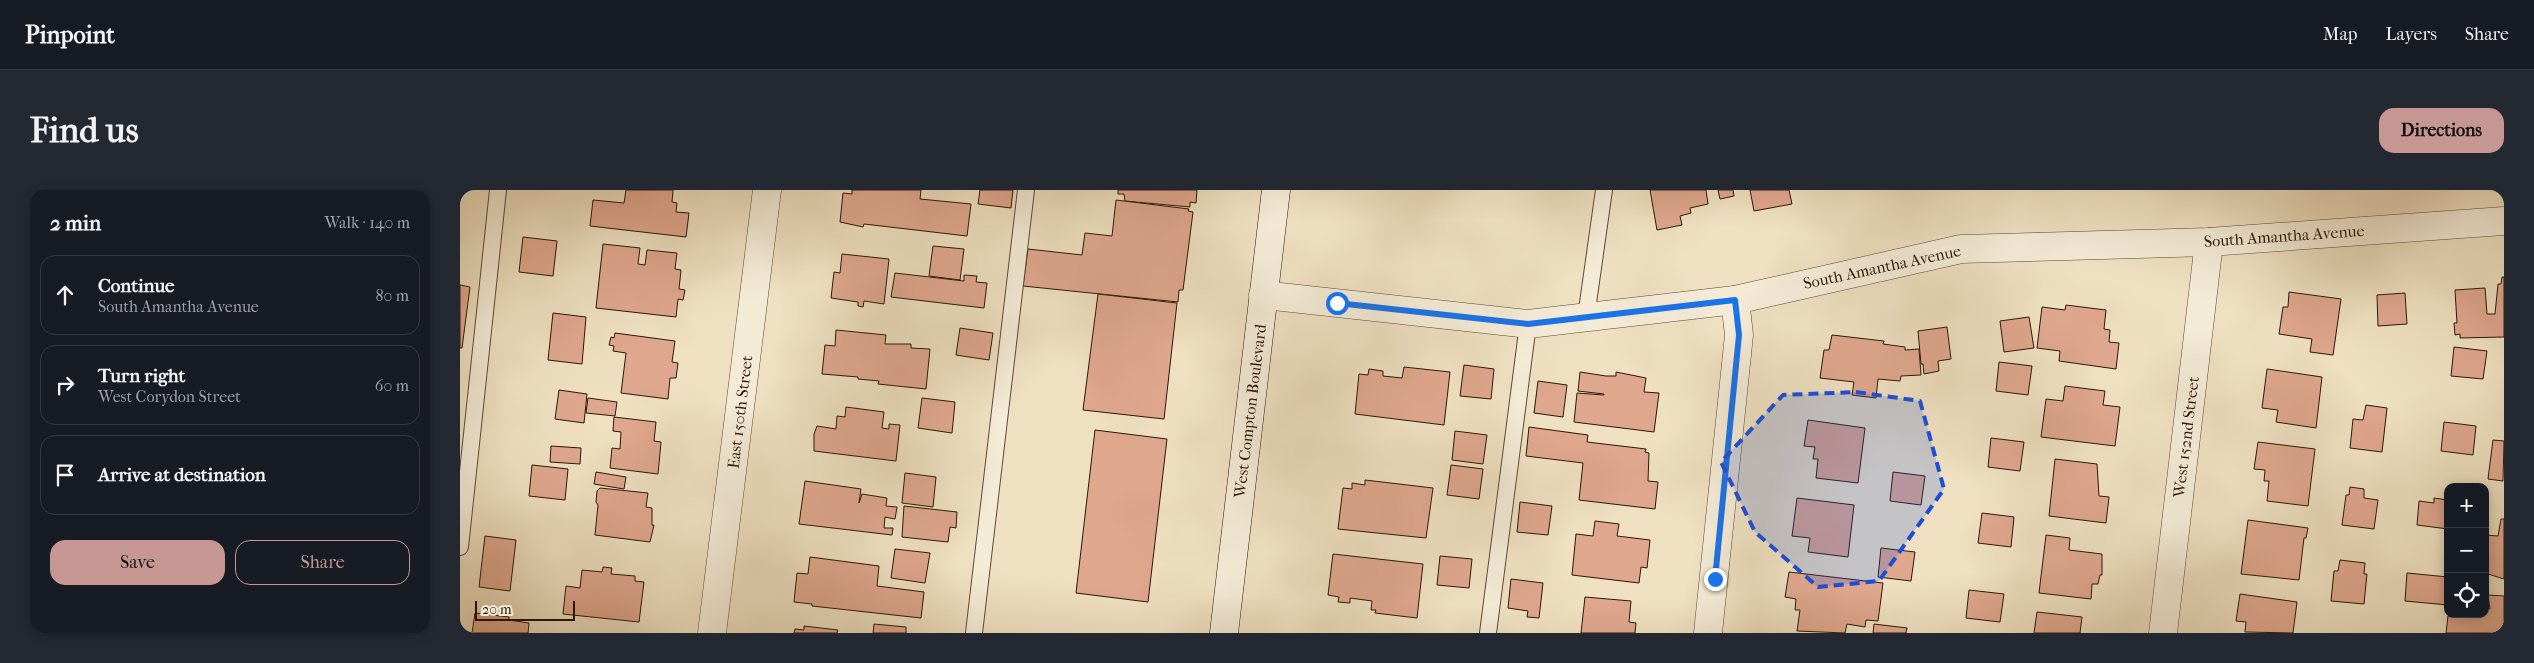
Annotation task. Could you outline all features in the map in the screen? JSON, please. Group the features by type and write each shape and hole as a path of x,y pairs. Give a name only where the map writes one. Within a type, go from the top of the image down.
{"street":[{"name":"East 150th Street","path":"712,633 767,190"},
{"name":"West Compton Boulevard","path":"1224,633 1276,190"},
{"name":"South Amantha Avenue","path":"1263,295 1528,324 1735,300 1960,249 2209,242 2504,221"},
{"name":"West 152nd Street","path":"2163,633 2209,242"},
{"path":"1708,633 1739,335 1735,300"}],"lane":[{"path":"460,548 498,190"},
{"path":"974,633 1026,190"},
{"path":"1586,317 1604,190"},
{"path":"1488,633 1528,324"}],"highlighted area":[{"path":"1856,392 1920,401 1944,489 1879,581 1818,587 1755,532 1721,462 1783,395"}],"building":[{"path":"626,190 673,190 672,202 677,203 676,212 689,213 686,237 590,226 593,200 624,203"},
{"path":"852,190 921,190 920,199 971,204 967,236 864,224 863,227 840,222 843,193 852,194"},
{"path":"980,190 1013,190 1011,208 978,204"},
{"path":"1118,190 1197,190 1196,203 1190,202 1190,207 1125,201 1124,194 1118,194"},
{"path":"1650,190 1706,190 1708,204 1690,208 1691,213 1680,216 1682,225 1657,230"},
{"path":"1718,190 1733,190 1734,196 1720,199"},
{"path":"1750,190 1789,190 1792,204 1754,211"},
{"path":"1116,200 1189,209 1188,211 1193,212 1183,290 1179,290 1178,302 1023,286 1028,249 1082,255 1085,233 1112,236"},
{"path":"523,237 557,241 553,276 519,272"},
{"path":"603,244 640,248 638,264 645,265 647,250 677,253 675,269 681,270 679,289 685,290 683,300 678,299 676,317 596,308"},
{"path":"933,246 964,249 960,280 929,276"},
{"path":"842,254 889,259 884,304 864,301 863,307 858,306 858,302 831,298 834,272 840,273"},
{"path":"895,273 964,281 964,275 977,276 976,282 987,283 984,308 891,297"},
{"path":"2502,277 2504,277 2504,337 2460,338 2460,334 2455,335 2454,323 2457,323 2455,290 2485,288 2487,314 2495,314 2498,284 2501,284"},
{"path":"460,285 470,287 462,348 460,348"},
{"path":"2289,292 2341,299 2333,355 2310,352 2312,339 2279,334 2283,307 2288,307"},
{"path":"2405,293 2407,324 2378,326 2377,295"},
{"path":"1098,294 1177,303 1164,419 1083,410"},
{"path":"2066,305 2106,310 2104,329 2110,330 2109,342 2119,343 2116,369 2059,361 2060,351 2037,348 2042,307 2065,310"},
{"path":"553,313 586,317 582,364 548,360"},
{"path":"2029,317 2034,348 2004,352 2000,321"},
{"path":"1947,327 1951,359 1938,361 1939,371 1924,374 1923,364 1921,364 1918,331"},
{"path":"960,328 993,333 989,360 956,355"},
{"path":"836,330 886,335 885,344 911,344 911,348 930,349 926,389 878,384 879,381 858,379 858,377 822,374 825,345 835,346"},
{"path":"615,333 675,341 672,362 678,363 676,378 670,378 668,399 621,393 626,353 613,351 614,346 609,345 611,337 614,338"},
{"path":"1832,335 1884,341 1883,344 1905,347 1905,350 1919,349 1921,375 1901,376 1900,381 1878,379 1876,398 1852,395 1854,382 1820,378 1824,350 1829,350"},
{"path":"2454,347 2487,351 2483,379 2451,376"},
{"path":"1999,362 2032,366 2028,395 1996,391"},
{"path":"1464,365 1494,369 1491,399 1460,396"},
{"path":"1404,367 1450,372 1444,425 1355,414 1359,374 1368,375 1369,369 1383,371 1383,376 1402,378"},
{"path":"2267,369 2322,377 2316,428 2276,422 2278,410 2262,408"},
{"path":"1580,372 1616,376 1616,372 1646,378 1644,392 1659,393 1654,432 1574,422 1577,393 1604,395 1578,391"},
{"path":"1538,381 1567,385 1563,417 1534,413"},
{"path":"2065,386 2105,391 2103,405 2120,407 2115,446 2041,437 2046,399 2063,401"},
{"path":"559,390 587,394 584,423 555,419"},
{"path":"588,398 617,402 615,416 586,413"},
{"path":"922,398 955,402 952,433 918,428"},
{"path":"2366,405 2387,408 2382,452 2350,448 2353,419 2363,420"},
{"path":"846,407 884,412 882,428 889,429 889,424 900,425 896,461 814,451 814,434 817,426 836,429 837,416 845,417"},
{"path":"614,417 656,422 654,441 661,442 658,474 610,468 612,448 620,449 621,432 613,431"},
{"path":"1808,420 1865,428 1858,483 1816,478 1818,459 1813,459 1815,447 1804,446"},
{"path":"2444,422 2476,426 2473,455 2441,451"},
{"path":"1529,427 1588,435 1587,442 1646,449 1645,452 1649,453 1648,481 1658,482 1655,509 1579,500 1583,463 1526,456"},
{"path":"1095,430 1167,439 1148,602 1076,593"},
{"path":"1455,431 1487,435 1483,464 1452,460"},
{"path":"1991,438 2024,442 2020,471 1988,467"},
{"path":"2493,440 2504,441 2503,481 2488,479"},
{"path":"2258,442 2315,449 2308,506 2267,501 2269,481 2264,481 2265,470 2254,469"},
{"path":"551,446 581,448 580,464 550,462"},
{"path":"2055,459 2097,464 2099,496 2109,497 2106,523 2049,516"},
{"path":"532,465 568,469 565,500 529,496"},
{"path":"1451,465 1483,469 1479,499 1447,495"},
{"path":"596,472 626,477 624,489 594,484"},
{"path":"1893,472 1925,476 1921,505 1890,501"},
{"path":"905,473 936,477 933,507 902,503"},
{"path":"1365,480 1433,488 1426,538 1338,529 1343,488 1352,489 1352,483 1365,485"},
{"path":"805,481 861,489 859,503 862,494 887,498 886,506 897,507 895,519 885,517 884,528 893,528 892,535 799,524"},
{"path":"2350,487 2364,489 2364,498 2378,500 2374,529 2342,525 2346,495 2349,495"},
{"path":"600,488 648,493 646,507 652,508 652,525 654,525 650,542 595,535 598,505 596,502 597,491"},
{"path":"1797,498 1854,505 1848,557 1808,552 1810,538 1792,536"},
{"path":"2434,498 2444,499 2444,528 2417,525 2419,501 2434,503"},
{"path":"1520,502 1552,506 1548,535 1517,532"},
{"path":"904,506 957,512 956,528 950,527 948,542 902,537"},
{"path":"1982,513 2014,517 2011,547 1978,543"},
{"path":"2501,519 2504,519 2504,579 2489,574 2489,535 2498,536"},
{"path":"2248,520 2308,528 2306,538 2304,538 2299,580 2241,574"},
{"path":"1595,521 1619,524 1617,536 1650,540 1647,568 1641,567 1639,583 1572,575 1576,534 1593,536"},
{"path":"2046,535 2070,538 2069,550 2102,554 2102,575 2100,575 2098,584 2092,584 2091,599 2039,593"},
{"path":"485,536 516,540 510,591 479,587"},
{"path":"1881,548 1915,552 1911,581 1878,577"},
{"path":"895,549 930,553 925,583 891,578"},
{"path":"1333,554 1423,564 1417,618 1375,613 1376,610 1371,610 1372,601 1350,598 1350,603 1338,602 1339,597 1328,595"},
{"path":"1440,556 1472,559 1469,588 1437,585"},
{"path":"810,557 879,566 877,586 924,592 921,618 812,606 812,604 794,602 797,573 808,574"},
{"path":"2340,560 2365,563 2364,574 2367,574 2364,604 2331,601 2334,571 2338,571"},
{"path":"603,567 612,568 611,574 635,576 635,581 644,582 639,622 563,614 566,586 580,588 582,570 602,572"},
{"path":"1789,572 1883,583 1878,621 1866,620 1865,627 1847,624 1845,633 1797,631 1800,610 1795,610 1796,599 1785,597"},
{"path":"2407,573 2444,577 2444,605 2405,601"},
{"path":"1511,579 1543,583 1539,618 1527,617 1528,611 1508,608"},
{"path":"1969,590 2004,594 2000,622 1966,618"},
{"path":"2240,594 2297,602 2293,633 2245,632 2246,622 2236,621"},
{"path":"2489,595 2504,596 2504,633 2446,633 2448,618 2489,618"},
{"path":"1585,597 1631,601 1629,622 1636,623 1635,633 1581,633"},
{"path":"2037,612 2082,617 2080,633 2034,633"},
{"path":"475,613 509,617 509,620 529,623 528,633 472,633"},
{"path":"874,624 906,627 906,633 873,633"},
{"path":"1874,624 1907,628 1906,633 1873,633"},
{"path":"804,626 838,630 837,633 794,633 795,629 804,630"}],"route":[{"path":"1337,303 1528,324 1735,300 1739,335 1715,579"}]}
